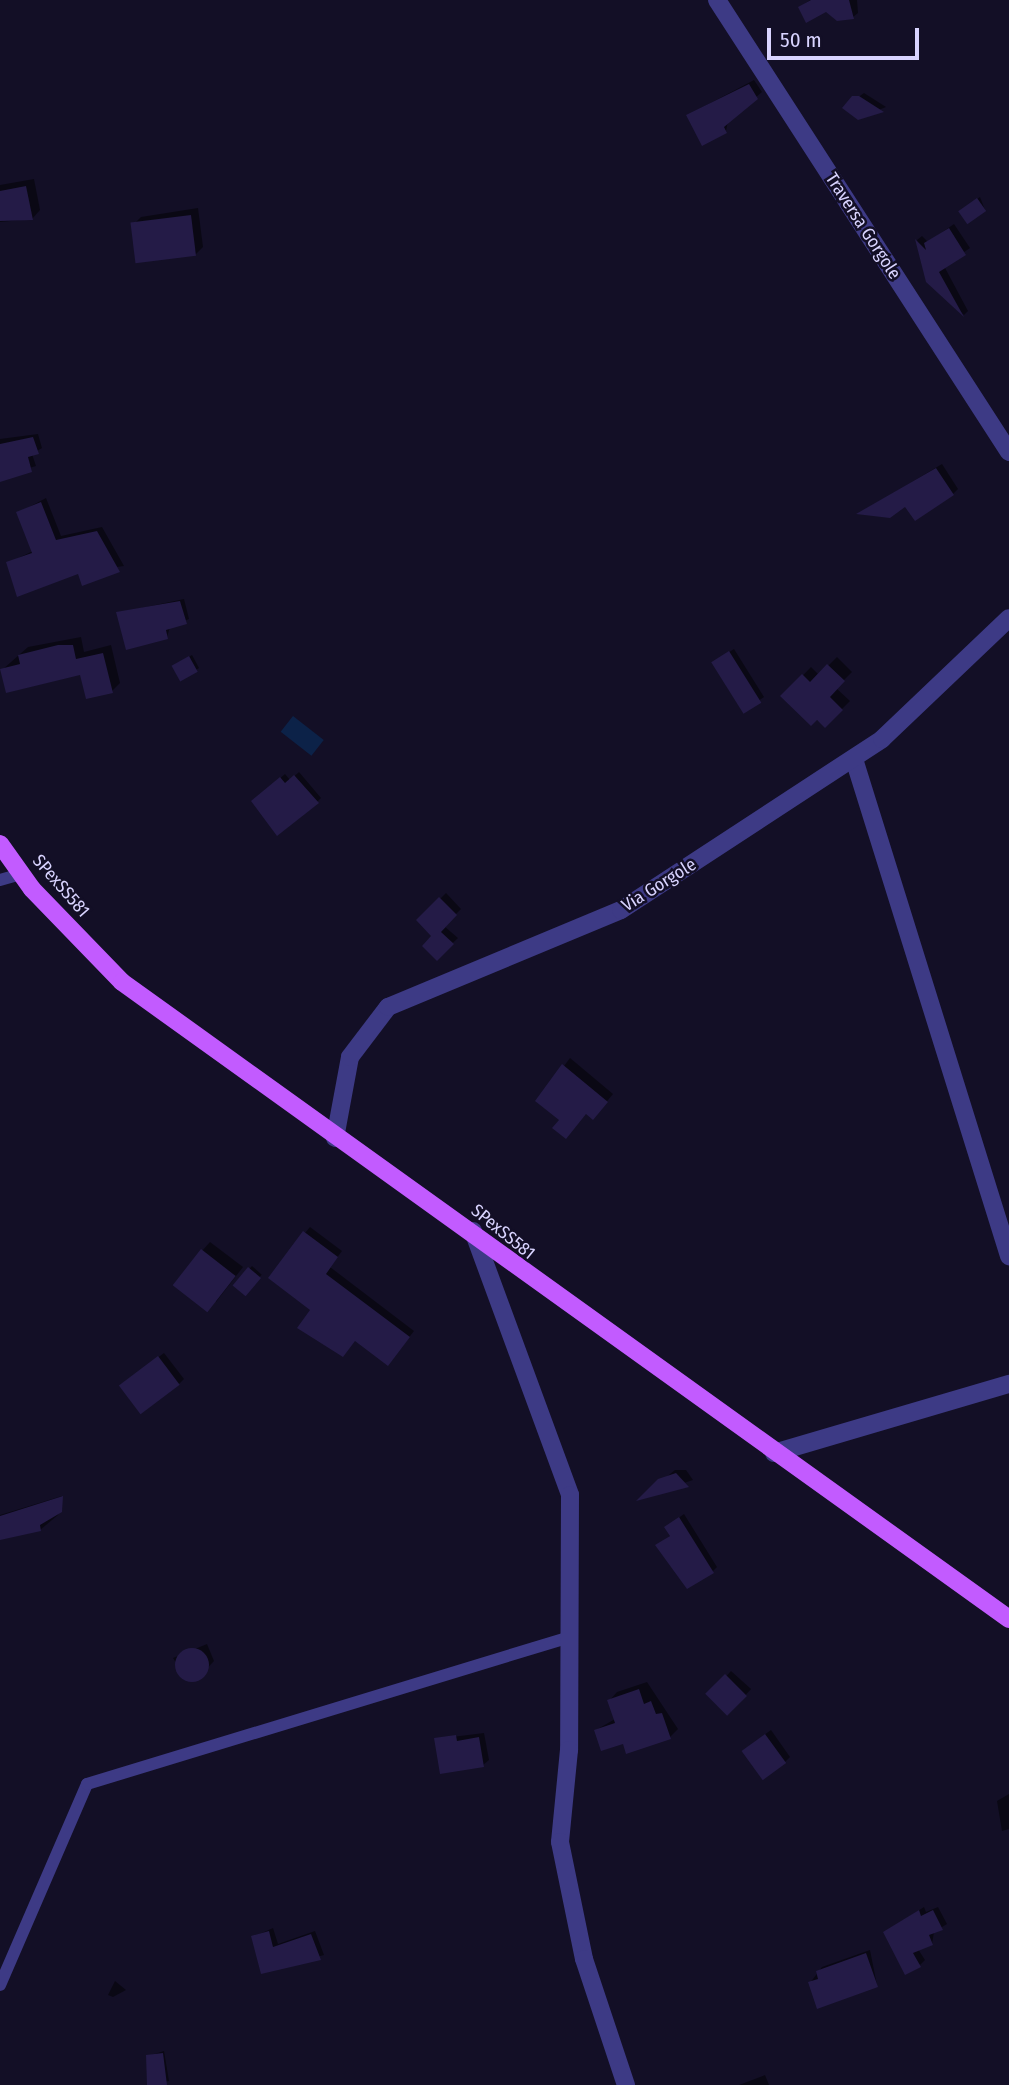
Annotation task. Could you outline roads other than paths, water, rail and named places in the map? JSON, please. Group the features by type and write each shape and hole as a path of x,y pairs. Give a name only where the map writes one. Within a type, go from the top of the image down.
{"main road":[{"name":"SPexSS581","path":"0,844 21,874 122,982 335,1138 473,1231 481,1246 1009,1619"}],"street":[{"name":"Traversa Gorgole","path":"717,0 1009,452"},
{"name":"Via Gorgole","path":"335,1138 350,1057 388,1007 621,910 854,759 1009,618"},
{"path":"854,759 1009,1256"},
{"path":"473,1231 565,1467 570,1494 570,1637 560,1842 584,1959 626,2085"},
{"path":"774,1453 1009,1384"}],"lane":[{"path":"0,880 21,874"},
{"path":"0,1985 87,1784 570,1637"}],"water":[{"path":"293,716 324,740 311,756 281,732"}]}
